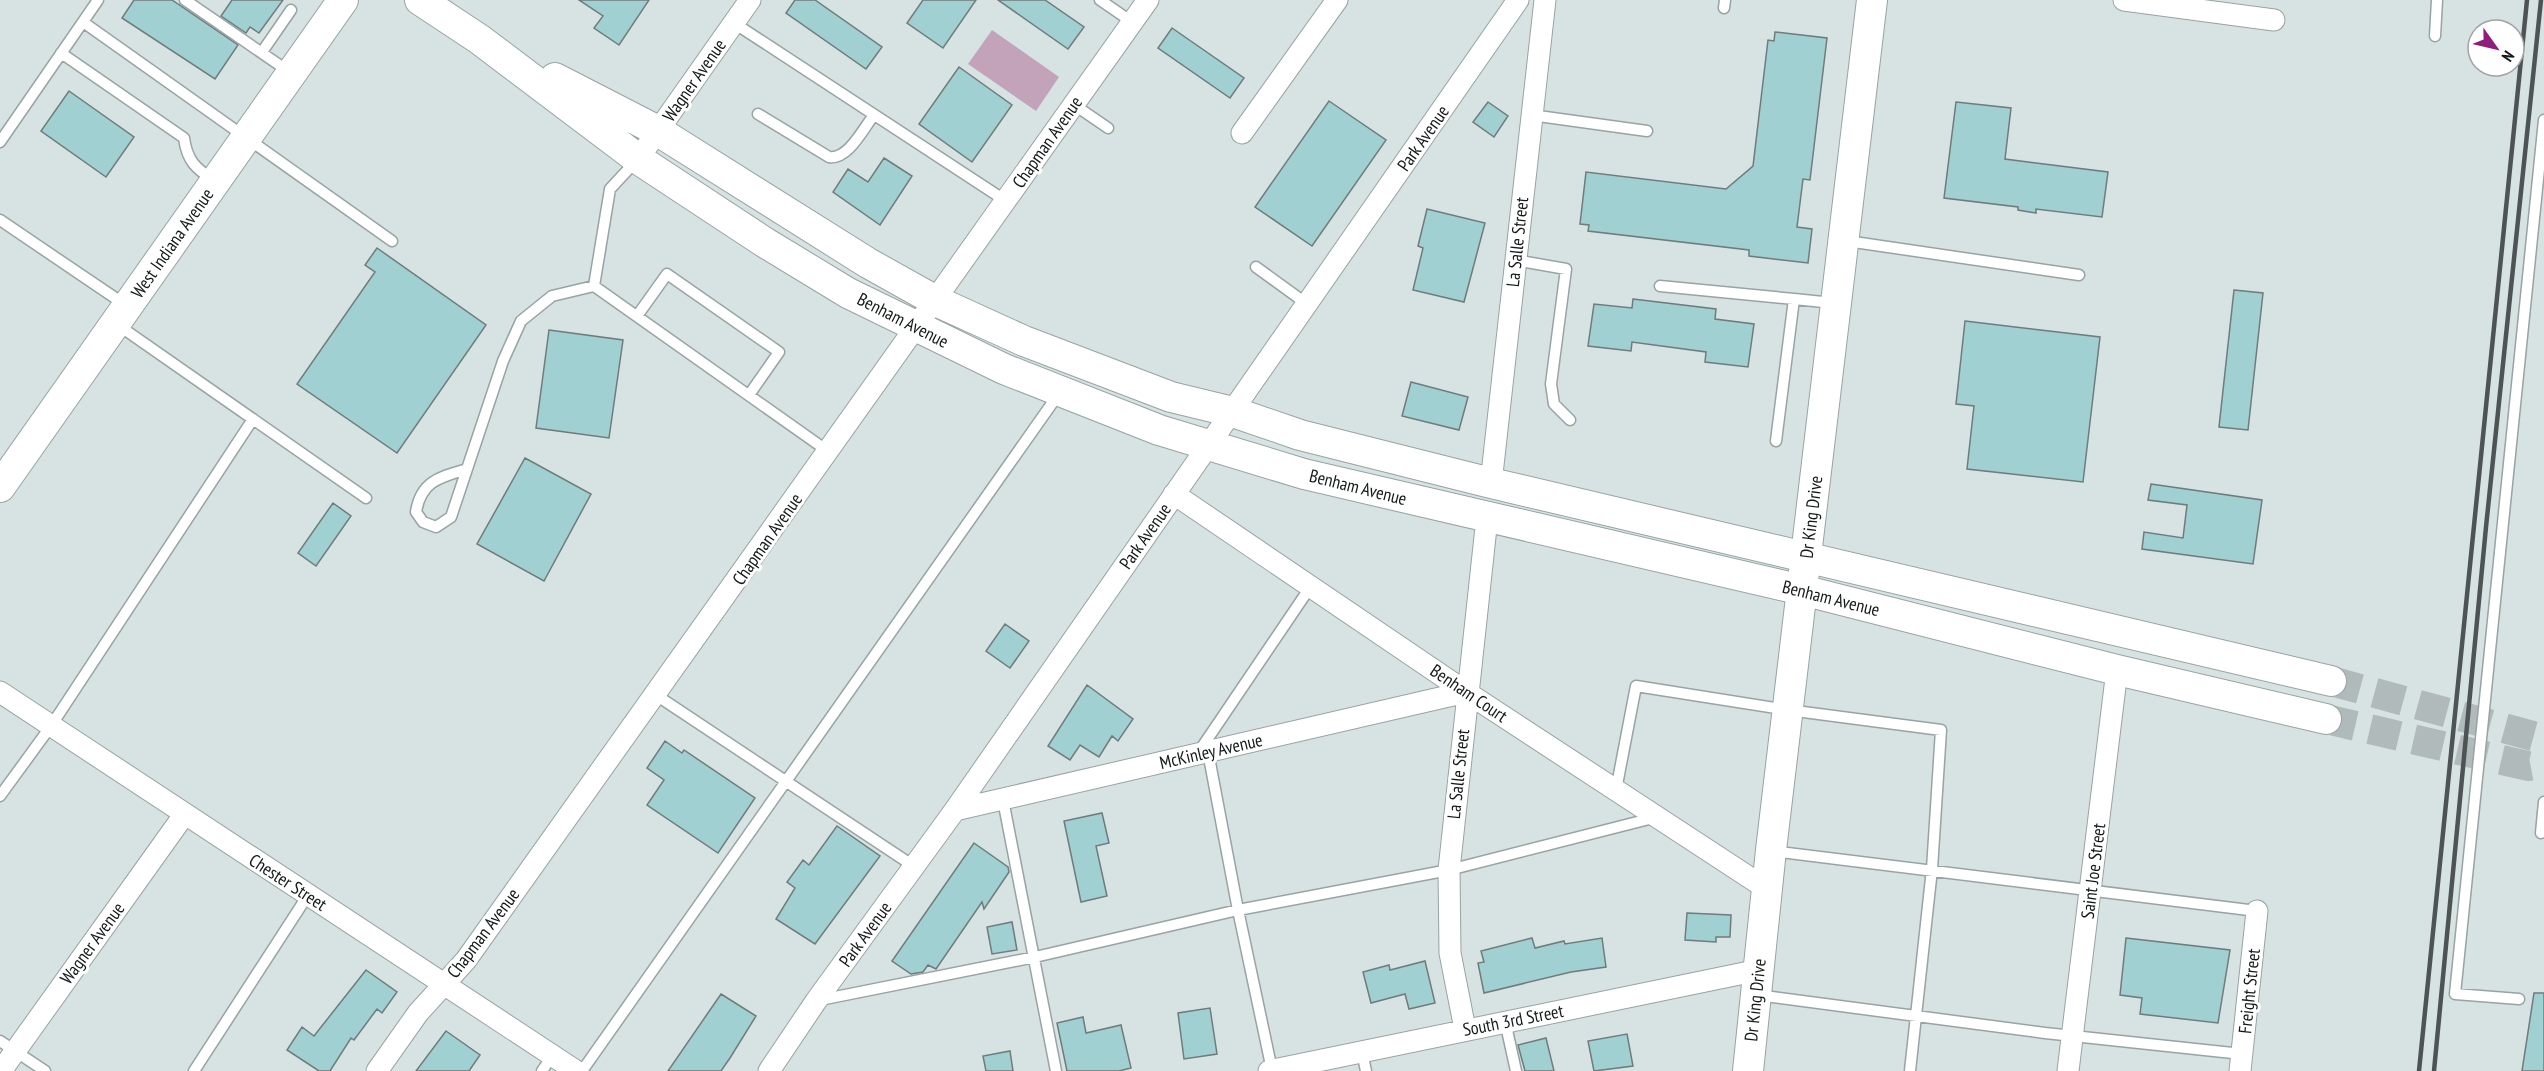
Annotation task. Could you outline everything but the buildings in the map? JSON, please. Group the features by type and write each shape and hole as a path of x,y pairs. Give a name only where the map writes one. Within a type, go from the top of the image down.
{"main road":[{"name":"West Indiana Avenue","path":"1,485 343,0"},
{"name":"Benham Avenue","path":"420,0 479,39 638,159 848,293 917,328 1060,393 1209,446 1304,474 1802,590 2117,670 2326,719"},
{"name":"Dr King Drive","path":"1748,1071 1771,850 1872,0"},
{"name":"Benham Avenue","path":"479,39 658,131 868,263 936,301 1094,369 1171,397 1233,412 1300,435 1491,483 2331,681"}],"street":[{"name":"Wagner Avenue","path":"638,159 750,0"},
{"name":"Chapman Avenue","path":"377,1071 418,1012 466,960 830,452 1148,0"},
{"path":"1242,133 1337,0"},
{"name":"Park Avenue","path":"769,1071 816,1001 956,810 1518,0"},
{"name":"La Salle Street","path":"1491,483 1545,0"},
{"path":"2124,0 2186,4 2274,20"},
{"name":"Benham Court","path":"1174,494 1466,692 1767,889"},
{"name":"La Salle Street","path":"1465,1029 1450,953 1449,870 1466,692 1487,518"},
{"name":"Saint Joe Street","path":"2068,1071 2117,670"},
{"name":"Chester Street","path":"0,692 444,985 548,1063 576,1071"},
{"name":"McKinley Avenue","path":"956,810 1466,692"},
{"name":"Wagner Avenue","path":"1,1071 7,1046 184,815"},
{"name":"Freight Street","path":"2241,1063 2257,911"},
{"name":"South 3rd Street","path":"1271,1071 1364,1061 1465,1029 1505,1021 1757,982"}],"lane":[{"path":"0,142 98,0"},
{"path":"185,0 292,73"},
{"path":"1101,0 1132,22"},
{"path":"2434,36 2437,0"},
{"path":"262,52 291,10"},
{"path":"83,22 392,241"},
{"path":"734,23 1006,201"},
{"path":"61,53 184,138 186,155 194,167 216,181"},
{"path":"1073,104 1108,128"},
{"path":"758,114 829,158 836,158 845,153 874,115"},
{"path":"1531,115 1647,131"},
{"path":"2520,999 2455,993 2544,120"},
{"path":"594,286 610,189 638,159"},
{"path":"0,220 253,419 366,498"},
{"path":"1843,241 2079,275"},
{"path":"1515,260 1566,269 1551,384 1554,404 1570,420"},
{"path":"1256,267 1307,304"},
{"path":"637,316 667,274 779,352 749,395"},
{"path":"467,469 435,479 418,498 416,512 423,522 436,527 451,517 467,469 503,361 521,321 552,296 594,286 830,452"},
{"path":"1660,286 1836,303"},
{"path":"1776,441 1794,299"},
{"path":"582,1071 1060,393"},
{"path":"0,796 51,726 253,419"},
{"path":"1271,1071 1238,910 1202,753 1311,586"},
{"path":"1616,790 1636,687 1941,730 1932,869 1910,1071"},
{"path":"656,695 915,867"},
{"path":"1003,800 1056,1071"},
{"path":"2541,833 2544,802"},
{"path":"816,1001 1035,957 1238,910 1449,870 1657,817"},
{"path":"1771,850 2257,911"},
{"path":"194,1071 308,895"},
{"path":"1757,982 1916,1015 2073,1035 2241,1063"},
{"path":"1505,1021 1516,1071"},
{"path":"7,1046 45,1071"}],"shaded area":[{"path":"992,30 1059,77 1036,111 968,64"}],"tunnel":[{"path":"2331,681 2544,739"},
{"path":"2326,719 2528,766 2544,763"}],"railway":[{"path":"2419,1071 2527,0"},
{"path":"2434,1071 2486,527 2541,0"}]}
